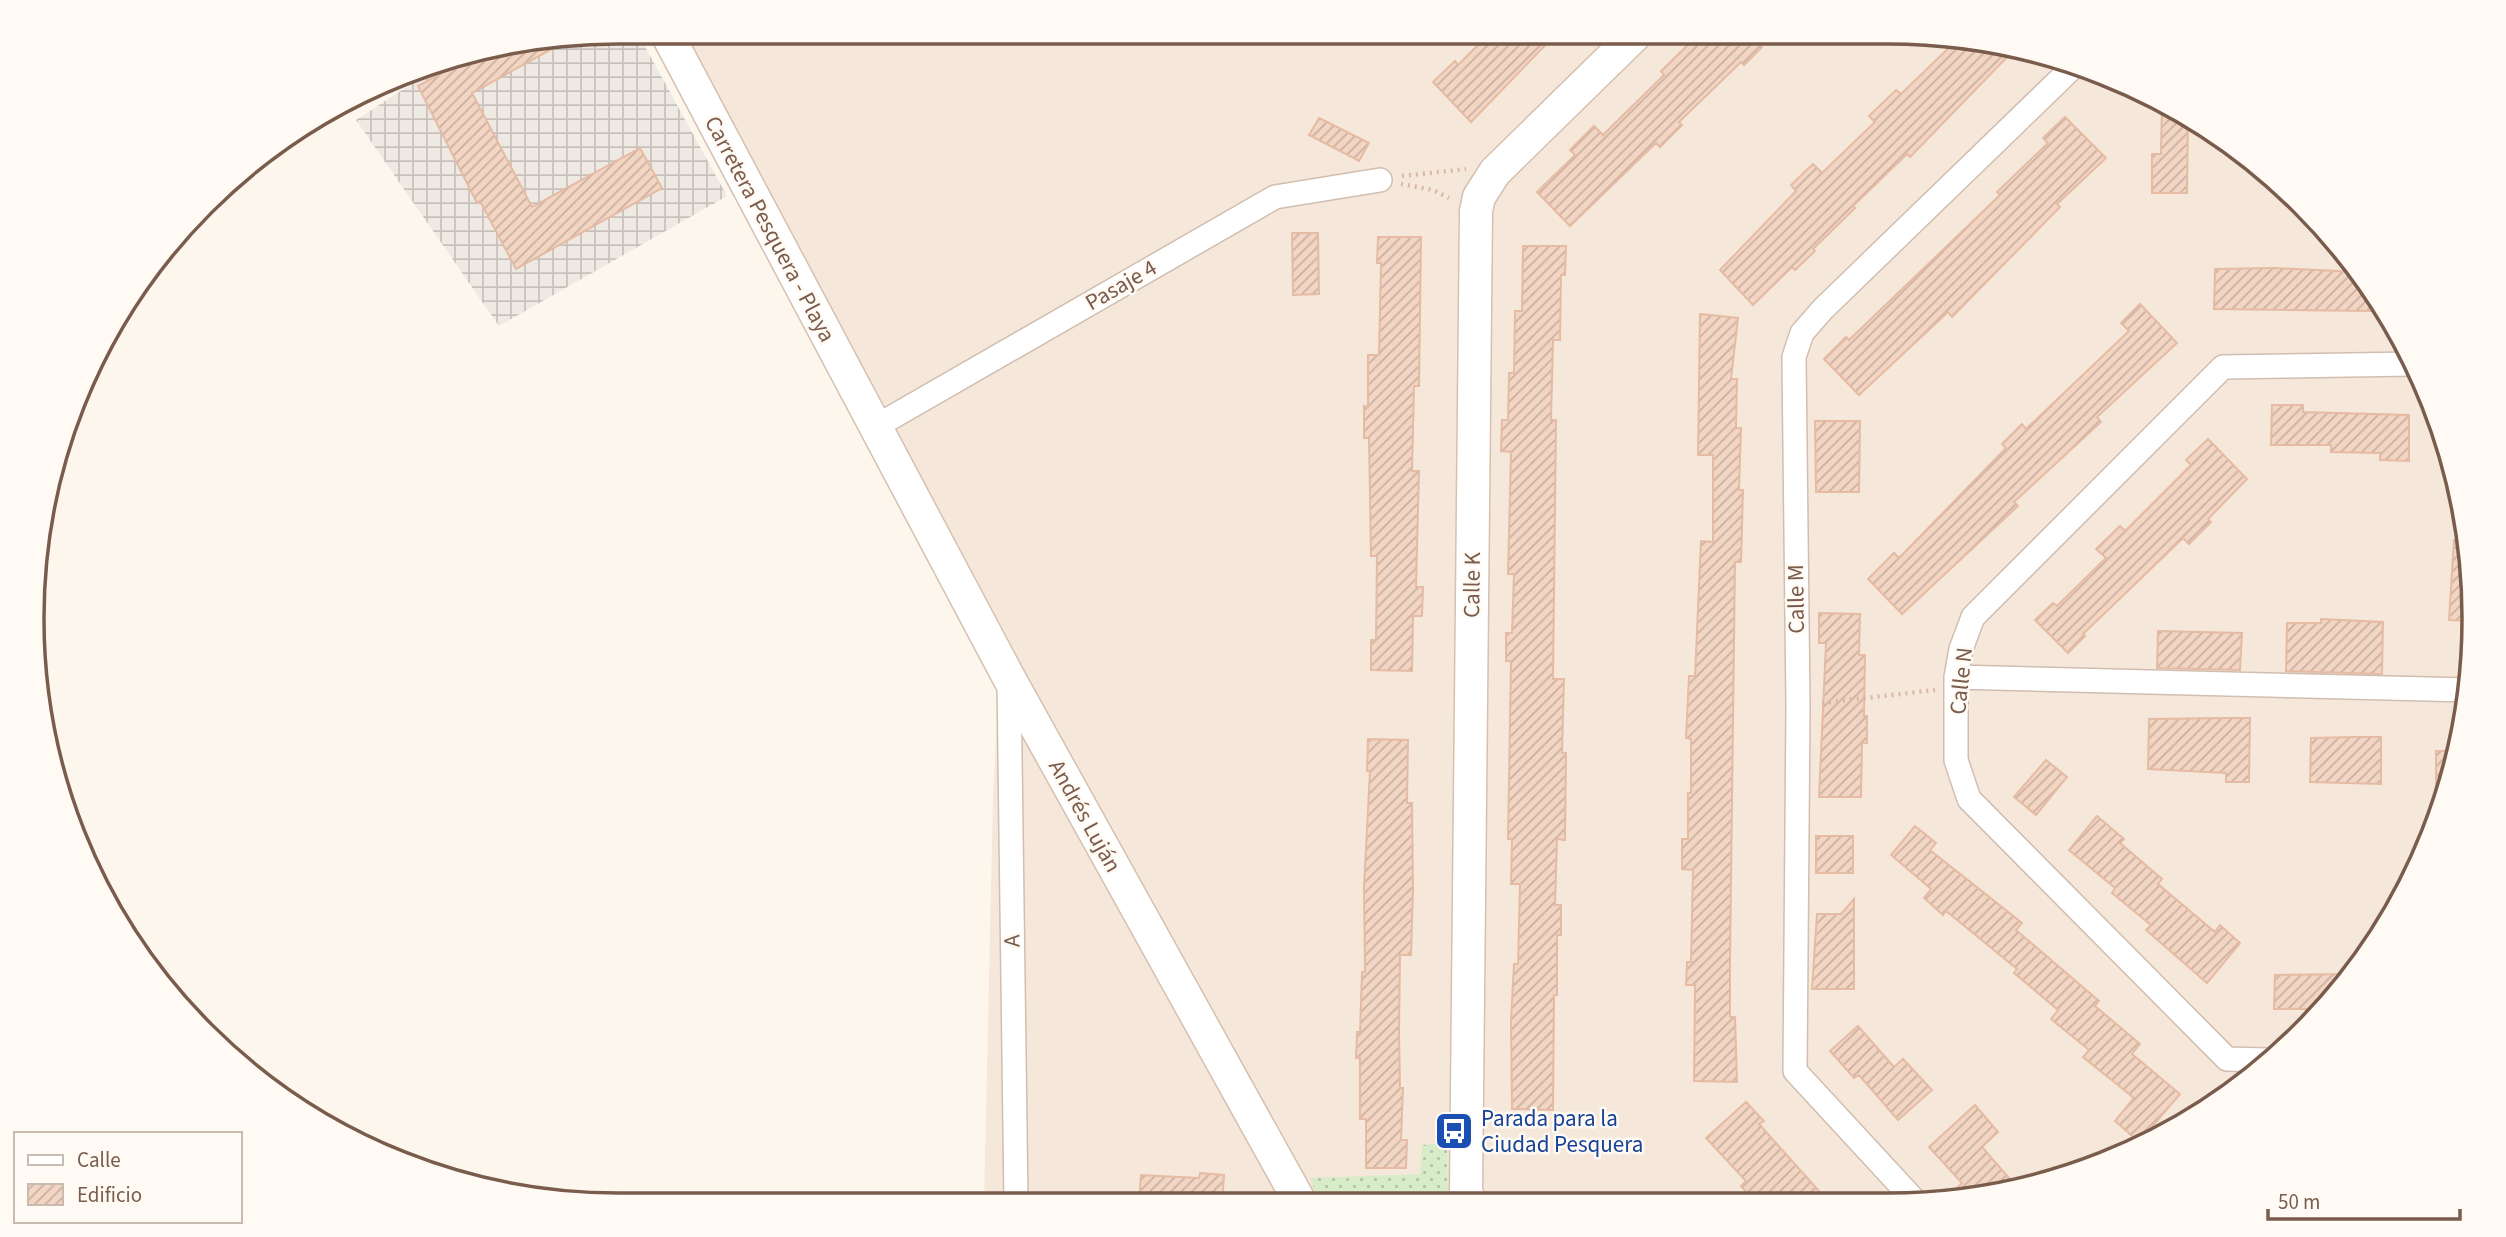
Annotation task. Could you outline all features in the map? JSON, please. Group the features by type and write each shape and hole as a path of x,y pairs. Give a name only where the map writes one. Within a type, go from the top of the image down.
{"street":[{"name":"Carretera Pesquera - Playa","path":"672,44 875,426"},
{"name":"Calle K","path":"1469,1193 1466,1177 1476,211 1479,197 1495,172 1628,44"},
{"name":"Calle M","path":"1907,1192 1794,1071 1797,706 1794,357 1802,333 1833,299 2067,73"},
{"name":"Pasaje 4","path":"875,426 1275,197 1380,180"},
{"name":"Calle N","path":"2255,1060 2227,1059 1969,799 1956,760 1957,682 1961,649 1973,617 2223,367 2403,364"},
{"name":"Andrés Luján","path":"875,426 1009,678 1295,1193"},
{"name":"A","path":"1009,678 1016,1193"},
{"path":"1957,682 2457,690"}],"path":[{"path":"1380,180 1460,168 1495,172"},
{"path":"1380,180 1433,190 1476,211"},
{"path":"1797,706 1957,682"}],"shaded area":[{"path":"644,44 727,196 499,326 356,120 415,82 470,63 543,49 581,45"},
{"path":"653,44 1887,44 1963,49 2036,63 2107,88 2175,121 2207,141 2266,186 2320,240 2365,299 2385,331 2418,399 2443,470 2457,543 2461,581 2461,656 2457,694 2443,767 2432,803 2403,873 2385,906 2365,938 2320,997 2266,1051 2237,1074 2207,1096 2142,1134 2072,1163 2036,1174 1963,1188 1925,1192 984,1193 993,798 999,679"}],"green space":[{"path":"1447,1143 1448,1193 1316,1193 1310,1178 1420,1174 1422,1145"}],"building":[{"path":"1479,44 1546,44 1471,122 1433,82 1455,61 1458,65"},
{"path":"1689,44 1759,44 1762,47 1744,65 1741,62 1679,122 1682,125 1660,147 1656,143 1570,226 1537,192 1575,155 1570,150 1594,126 1603,135 1664,75 1661,71"},
{"path":"554,48 472,93 532,207 640,148 662,188 516,269 480,201 477,203 418,86 448,70 470,63"},
{"path":"1949,48 2008,57 1910,157 1907,154 1853,206 1855,208 1813,249 1815,251 1795,270 1792,267 1753,305 1720,270 1796,191 1791,185 1813,164 1822,173 1875,122 1869,116 1896,90 1901,94"},
{"path":"2162,114 2188,129 2187,193 2152,193 2152,154 2161,154"},
{"path":"2065,117 2106,158 2057,204 2060,207 1952,317 1948,312 1859,395 1824,359 1846,337 1849,340 2000,195 1997,192 2048,143 2043,138"},
{"path":"1319,118 1369,143 1359,161 1309,135"},
{"path":"1292,233 1318,233 1319,294 1293,295"},
{"path":"1378,237 1421,237 1419,386 1414,386 1412,471 1419,471 1416,587 1423,587 1422,616 1413,616 1412,671 1371,670 1371,640 1376,640 1377,556 1371,556 1369,438 1364,438 1364,406 1368,407 1368,355 1379,355 1381,263 1377,263"},
{"path":"1523,246 1566,246 1565,275 1561,275 1560,340 1553,340 1551,420 1556,420 1553,679 1564,679 1562,753 1566,753 1565,840 1557,839 1555,905 1561,905 1561,935 1557,935 1557,995 1554,995 1553,1110 1512,1109 1511,1021 1514,964 1518,964 1520,884 1511,884 1512,839 1508,839 1511,661 1506,661 1506,633 1512,633 1514,574 1508,574 1511,452 1501,451 1502,420 1508,420 1509,373 1514,373 1515,311 1522,311"},
{"path":"2215,269 2345,271 2372,311 2214,309"},
{"path":"2140,304 2177,343 2097,417 2101,422 2014,502 2018,506 1902,614 1868,579 1894,553 1899,558 2006,448 2002,444 2022,424 2026,429 2129,331 2121,323"},
{"path":"1700,314 1738,318 1731,379 1737,379 1736,428 1741,428 1739,490 1743,490 1741,562 1735,562 1730,962 1730,1017 1735,1017 1737,1082 1694,1081 1695,985 1686,985 1687,962 1691,962 1693,870 1682,869 1682,839 1688,839 1688,793 1691,793 1691,739 1686,738 1689,676 1695,676 1701,541 1713,542 1713,455 1698,455"},
{"path":"2272,405 2303,405 2303,412 2409,415 2409,461 2380,460 2380,453 2331,452 2331,445 2271,445"},
{"path":"1815,421 1860,421 1859,492 1816,492"},
{"path":"2208,439 2247,479 2208,519 2211,522 2189,544 2183,538 2083,634 2085,636 2068,653 2035,620 2053,603 2057,606 2106,558 2096,549 2120,526 2125,531 2191,465 2186,460"},
{"path":"2454,540 2457,540 2462,621 2449,620"},
{"path":"1819,613 1860,614 1859,655 1865,655 1864,716 1867,716 1867,743 1862,743 1861,797 1819,797 1826,643 1819,643"},
{"path":"2321,619 2383,622 2382,674 2286,671 2287,623 2321,623"},
{"path":"2158,631 2242,633 2240,670 2157,668"},
{"path":"2250,718 2249,782 2226,782 2226,773 2148,769 2149,719"},
{"path":"2381,737 2381,784 2310,782 2311,738"},
{"path":"1368,739 1408,740 1407,803 1412,803 1411,955 1400,955 1399,1032 1400,1088 1403,1088 1401,1140 1407,1140 1406,1168 1366,1168 1366,1119 1360,1119 1360,1058 1356,1058 1357,1032 1360,1032 1362,972 1365,972 1364,887 1370,771 1367,771"},
{"path":"2436,751 2447,751 2443,767 2436,790"},
{"path":"2046,760 2067,777 2036,815 2014,797"},
{"path":"2097,816 2124,839 2120,843 2162,879 2158,884 2215,932 2220,925 2240,943 2207,983 2146,930 2151,925 2112,893 2115,888 2069,850"},
{"path":"1915,826 1936,843 1930,850 2022,923 2016,930 2099,1001 2095,1006 2140,1044 2132,1054 2180,1094 2149,1130 2134,1137 2115,1121 2134,1098 2083,1057 2089,1050 2051,1019 2058,1010 2014,973 2017,969 1946,911 1943,915 1924,898 1931,889 1891,855"},
{"path":"1816,836 1853,836 1853,873 1816,873"},
{"path":"1854,899 1854,989 1812,989 1817,914 1841,914"},
{"path":"2338,974 2309,1009 2274,1009 2275,975"},
{"path":"1858,1026 1894,1067 1903,1059 1932,1090 1898,1120 1859,1075 1854,1078 1830,1051"},
{"path":"1746,1102 1764,1121 1759,1124 1821,1193 1747,1193 1741,1186 1746,1181 1706,1138"},
{"path":"1975,1105 1998,1132 1982,1147 2009,1178 1959,1188 1962,1183 1929,1147"},
{"path":"1200,1173 1224,1175 1223,1193 1140,1193 1141,1175 1199,1178"}],"place":[{"name":"Parada para la Ciudad Pesquera","path":"1454,1131"}]}
